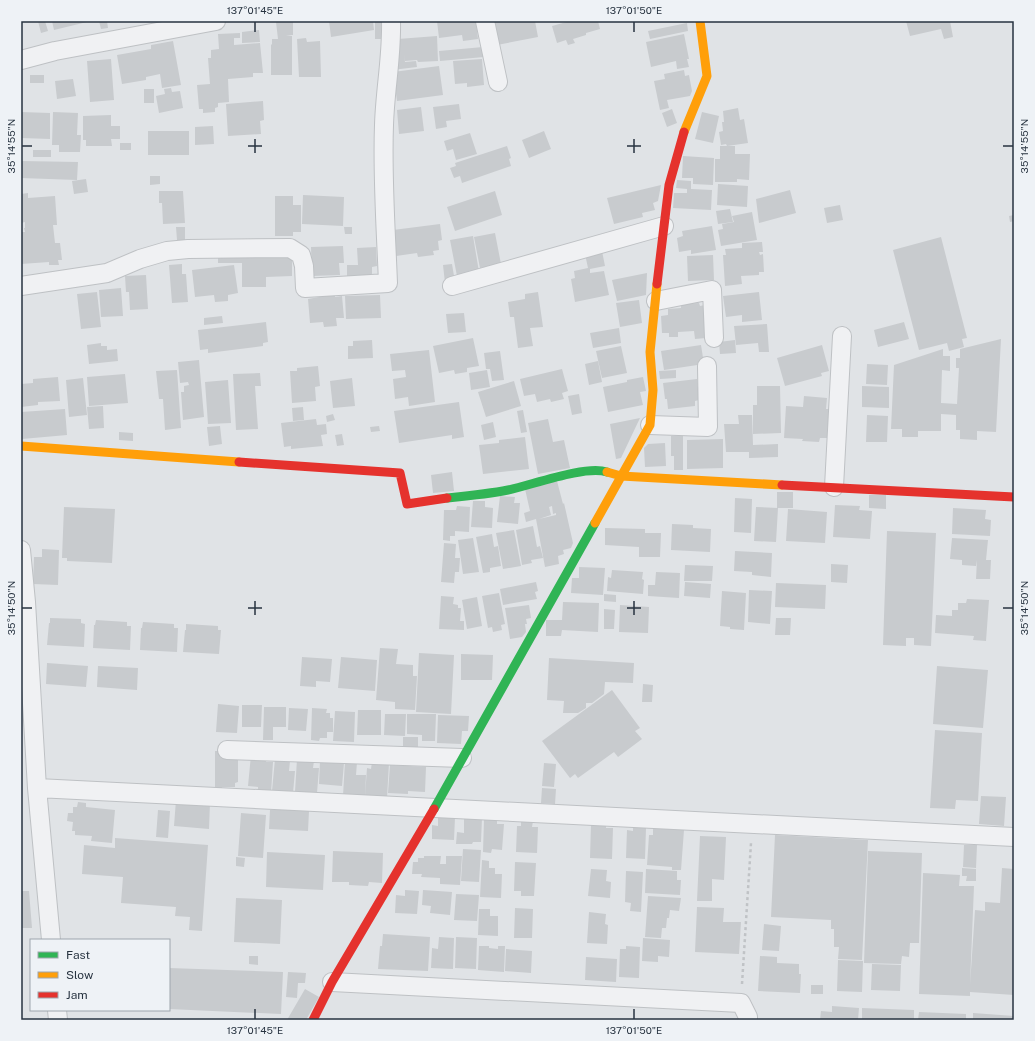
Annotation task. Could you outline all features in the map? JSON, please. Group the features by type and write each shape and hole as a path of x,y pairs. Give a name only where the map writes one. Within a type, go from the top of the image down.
{"street":[{"path":"21,60 54,51 216,21"},
{"path":"21,286 107,274 140,259 167,251 196,249 290,248 301,255 304,266 305,288 388,283 385,222 384,125 391,37 390,21"},
{"path":"485,21 498,82"},
{"path":"313,1020 332,982 435,807 650,425 653,390 650,352 669,185 682,136 707,76 700,21"},
{"path":"452,286 664,226"},
{"path":"656,301 712,290 714,338"},
{"path":"834,487 842,336"},
{"path":"650,425 708,427 707,366"},
{"path":"21,446 400,473 407,504 507,490 575,473 602,470 621,476 1014,497"},
{"path":"21,550 26,602 37,788 51,939"},
{"path":"227,750 462,758"},
{"path":"37,788 1014,837"},
{"path":"332,982 740,1003 748,1017 748,1020"}],"path":[{"path":"740,1003 752,824"}],"building":[{"path":"38,21 45,21 48,31 41,33"},
{"path":"52,21 87,21 87,22 54,30"},
{"path":"99,21 107,21 108,28 101,29"},
{"path":"293,21 293,35 286,35 292,36 292,75 271,75 272,39 278,39 276,22"},
{"path":"329,21 373,21 374,30 331,37"},
{"path":"375,21 383,21 383,39 375,39"},
{"path":"437,21 476,22 478,39 463,41 462,35 439,38"},
{"path":"492,21 535,21 538,37 497,45"},
{"path":"570,21 598,21 600,29 573,39 575,43 568,45 566,40 557,43 552,26"},
{"path":"906,21 950,21 953,37 944,39 941,29 910,36"},
{"path":"687,23 688,31 650,39 648,31"},
{"path":"259,30 260,42 242,43 242,32"},
{"path":"240,33 240,38 234,38 234,45 260,43 263,73 253,73 253,77 228,79 229,102 218,103 218,107 215,108 215,112 203,113 203,109 199,109 197,85 210,84 208,58 211,58 211,50 219,49 218,34"},
{"path":"684,34 689,67 677,69 676,61 651,67 646,42"},
{"path":"437,36 438,61 418,62 417,60 405,61 404,53 405,62 416,61 417,67 392,70 398,39"},
{"path":"306,38 307,42 320,41 321,77 299,77 297,39"},
{"path":"173,41 181,85 162,88 160,74 146,77 146,80 122,84 117,55 151,49 151,45"},
{"path":"483,47 484,57 440,61 439,51"},
{"path":"111,59 114,100 90,102 87,61"},
{"path":"482,59 484,85 467,87 467,83 455,84 453,61"},
{"path":"439,66 443,95 397,101 393,72"},
{"path":"684,70 685,76 689,75 692,91 690,96 667,100 669,108 660,110 654,81 665,79 664,74"},
{"path":"30,75 44,75 44,83 30,83"},
{"path":"73,79 76,96 57,99 55,81"},
{"path":"171,88 172,92 180,91 183,108 159,113 156,96 165,94 164,89"},
{"path":"144,89 154,89 154,103 144,103"},
{"path":"263,101 264,120 260,121 261,134 228,136 226,104"},
{"path":"459,104 461,119 446,121 447,127 436,129 433,107"},
{"path":"421,107 424,131 399,134 397,110"},
{"path":"738,108 740,120 744,119 748,143 727,146 726,144 721,145 719,132 723,131 723,111"},
{"path":"672,109 677,123 667,127 662,113"},
{"path":"21,112 50,113 50,139 21,138"},
{"path":"53,112 78,113 77,135 81,135 80,152 59,152 59,145 52,145"},
{"path":"702,112 719,116 713,143 695,139"},
{"path":"111,115 111,126 120,126 120,139 111,139 112,146 86,146 86,140 83,140 83,116"},
{"path":"213,126 214,144 195,145 195,127"},
{"path":"148,131 189,131 189,155 148,155"},
{"path":"544,131 551,149 529,158 522,140"},
{"path":"470,133 477,154 456,160 453,149 447,151 444,141"},
{"path":"120,143 131,143 131,150 120,150"},
{"path":"507,146 511,158 509,159 511,166 462,183 460,176 454,178 450,168 456,166 455,163"},
{"path":"720,146 735,146 735,154 750,154 749,180 737,179 737,182 715,182 715,159 720,159"},
{"path":"33,150 51,150 51,157 33,157"},
{"path":"683,156 714,158 713,185 693,184 693,178 682,178"},
{"path":"21,161 78,162 77,180 21,178"},
{"path":"150,176 160,176 160,184 150,185"},
{"path":"86,179 88,192 74,194 72,181"},
{"path":"677,180 691,181 691,189 712,190 711,210 673,208 674,193 687,193 687,189 676,188"},
{"path":"718,184 748,186 747,207 717,205"},
{"path":"661,185 658,201 653,203 655,210 642,213 643,217 614,224 607,198"},
{"path":"790,190 796,213 759,223 756,199"},
{"path":"159,191 183,191 185,223 163,224 162,203 159,203"},
{"path":"495,191 502,215 455,231 447,207"},
{"path":"28,193 28,198 55,196 57,225 53,225 55,243 60,243 62,260 58,260 59,265 49,265 49,262 21,264 21,232 25,232 25,222 21,223 21,194"},
{"path":"303,195 344,197 343,226 302,224"},
{"path":"275,196 293,196 293,205 301,205 301,232 293,232 293,236 275,236"},
{"path":"840,205 843,220 827,223 824,208"},
{"path":"730,209 733,222 718,224 716,211"},
{"path":"752,212 757,240 721,246 718,230 723,229 722,224 734,222 732,216"},
{"path":"1014,215 1014,221 1010,222 1009,216"},
{"path":"440,224 442,240 438,241 439,250 433,251 434,255 418,257 417,253 396,256 393,230"},
{"path":"712,226 716,250 691,254 691,250 679,252 677,238 683,236 682,231"},
{"path":"176,227 185,227 185,240 177,240"},
{"path":"344,227 352,227 352,234 345,234"},
{"path":"495,233 501,264 480,268 474,237"},
{"path":"473,236 479,272 457,276 450,240"},
{"path":"941,237 967,338 962,339 964,347 949,351 947,343 919,350 893,250"},
{"path":"762,242 763,252 759,252 760,255 763,254 764,272 759,272 759,275 741,276 742,284 725,286 723,255 726,255 725,249 742,248 742,243"},
{"path":"343,246 344,263 339,263 340,275 312,276 311,247"},
{"path":"376,247 377,266 372,267 372,279 347,281 347,265 358,265 357,248"},
{"path":"602,251 605,266 590,269 590,273 604,271 609,295 575,302 571,279 575,278 574,271 588,268 585,254"},
{"path":"292,255 292,276 266,277 266,287 242,287 242,263 218,263 218,256"},
{"path":"713,255 714,280 688,281 687,256"},
{"path":"182,264 182,274 186,274 188,302 172,303 169,265"},
{"path":"452,264 455,282 445,283 443,265"},
{"path":"234,265 238,293 228,295 228,301 215,302 214,295 195,297 192,270"},
{"path":"647,273 646,295 617,301 612,280"},
{"path":"146,275 148,309 130,310 129,292 126,292 125,276"},
{"path":"121,288 123,316 101,317 99,290"},
{"path":"335,291 335,297 342,296 344,318 336,318 337,326 324,327 323,322 310,323 308,299 319,297 319,292"},
{"path":"97,292 101,327 81,329 77,294"},
{"path":"538,292 543,327 530,328 533,346 518,348 514,317 510,317 508,302 525,299 525,294"},
{"path":"759,292 762,320 742,322 742,315 726,317 723,296"},
{"path":"380,295 381,318 346,319 345,296"},
{"path":"639,300 642,323 620,327 616,303"},
{"path":"699,303 700,306 705,305 706,338 695,339 694,331 678,332 678,337 669,337 669,333 662,333 661,316 668,315 668,309 681,308 681,304"},
{"path":"464,313 466,332 448,333 446,314"},
{"path":"222,316 223,323 204,325 204,318"},
{"path":"266,322 268,342 263,343 263,346 208,353 208,349 200,350 198,330"},
{"path":"904,322 909,339 878,347 874,330"},
{"path":"767,324 769,352 759,352 758,343 736,345 734,326"},
{"path":"619,328 621,343 593,348 590,333"},
{"path":"473,338 479,366 467,368 467,372 455,374 454,370 439,373 433,346"},
{"path":"1001,339 996,432 977,431 977,440 960,439 960,430 956,430 956,415 941,414 941,431 918,431 918,437 902,437 902,429 891,429 894,365 943,349 943,356 950,356 950,371 942,370 941,403 957,404 959,368 956,368 956,358 960,358 960,349"},
{"path":"372,340 373,358 348,359 348,346 353,346 353,341"},
{"path":"735,340 736,353 720,354 719,342"},
{"path":"101,343 101,346 107,346 107,350 117,349 118,361 89,364 87,345"},
{"path":"701,345 704,364 664,370 661,351"},
{"path":"822,345 829,371 821,373 822,376 785,386 777,358"},
{"path":"621,346 627,373 602,378 596,351"},
{"path":"429,350 435,402 409,406 408,397 395,399 393,379 406,377 405,370 392,371 390,354"},
{"path":"500,351 504,380 492,381 490,369 486,369 484,353"},
{"path":"199,360 204,417 183,420 181,392 184,392 184,386 189,385 188,382 180,383 178,362"},
{"path":"598,361 602,382 589,385 585,364"},
{"path":"867,364 888,365 887,385 866,384"},
{"path":"318,366 320,386 315,387 316,401 292,403 290,371 297,371 297,368"},
{"path":"562,369 568,391 562,393 564,399 551,402 550,399 537,402 535,394 524,396 520,379"},
{"path":"177,370 181,428 165,430 163,399 159,399 156,371"},
{"path":"487,370 490,387 471,390 469,373"},
{"path":"676,370 676,378 660,379 659,371"},
{"path":"260,373 261,386 255,386 258,429 236,430 233,374"},
{"path":"125,374 128,403 89,406 87,377"},
{"path":"58,377 60,401 38,402 38,405 21,407 21,384 33,383 33,379"},
{"path":"643,377 646,391 640,392 643,405 608,412 603,387"},
{"path":"83,378 87,415 69,417 66,380"},
{"path":"352,378 355,406 333,408 330,381"},
{"path":"697,379 699,400 695,401 695,406 668,409 663,383"},
{"path":"228,380 231,423 208,424 205,382"},
{"path":"514,381 521,406 486,417 478,392"},
{"path":"757,386 780,386 781,433 753,434 753,405 757,405"},
{"path":"862,386 889,387 889,408 862,407"},
{"path":"579,394 582,413 572,415 568,396"},
{"path":"804,396 827,398 826,409 829,409 827,438 820,438 819,442 784,438 786,406 803,407"},
{"path":"459,402 464,437 452,439 452,435 399,443 394,411"},
{"path":"103,406 104,428 89,429 87,407"},
{"path":"303,407 304,420 293,421 292,408"},
{"path":"65,409 67,435 22,439 21,412"},
{"path":"523,410 527,432 521,433 517,411"},
{"path":"333,414 335,420 327,422 326,416"},
{"path":"738,415 752,415 753,445 778,444 778,457 749,458 749,452 726,452 724,424 739,424"},
{"path":"867,415 888,416 887,442 866,442"},
{"path":"640,418 621,458 616,459 610,424"},
{"path":"316,419 317,425 326,424 327,434 321,435 323,446 291,449 291,446 284,447 281,423"},
{"path":"548,419 553,442 564,440 570,468 538,474 528,423"},
{"path":"493,422 496,437 484,440 481,425"},
{"path":"220,426 222,444 209,446 207,427"},
{"path":"379,426 380,431 371,432 370,427"},
{"path":"119,432 133,433 133,441 119,440"},
{"path":"342,434 344,445 337,446 335,435"},
{"path":"671,436 683,436 683,470 674,470 674,456 671,456"},
{"path":"525,437 529,469 483,474 479,445 499,443 499,440"},
{"path":"723,439 723,468 687,469 687,440"},
{"path":"665,443 666,466 645,467 644,448 648,444"},
{"path":"452,472 454,491 433,493 431,475"},
{"path":"557,481 563,504 564,503 573,543 571,548 563,550 564,554 558,556 559,564 545,567 536,519 526,522 524,513 530,511 525,489","holes":["552,506 553,514 556,513 556,515 539,519 551,515 549,507"]},
{"path":"777,492 793,492 793,508 777,508"},
{"path":"869,495 886,495 886,509 869,508"},
{"path":"500,496 515,497 514,503 520,503 518,524 497,522"},
{"path":"735,498 752,499 751,533 734,532"},
{"path":"473,501 485,501 485,507 493,508 492,528 471,527"},
{"path":"835,505 860,506 859,510 872,511 870,539 833,537"},
{"path":"457,506 470,507 469,532 455,531 455,536 450,536 450,541 443,540 444,510 456,510"},
{"path":"64,507 115,509 112,563 67,561 67,558 62,558"},
{"path":"756,507 778,508 776,542 754,541"},
{"path":"953,508 986,510 985,519 991,520 990,536 952,534"},
{"path":"788,509 827,512 825,543 786,541"},
{"path":"672,524 693,525 693,528 711,529 710,552 671,550"},
{"path":"533,526 537,547 540,546 543,558 531,560 532,563 522,565 516,530"},
{"path":"605,528 645,529 645,533 661,533 660,557 639,557 639,547 605,545"},
{"path":"514,530 521,566 503,569 496,533"},
{"path":"887,531 936,533 931,646 914,645 914,638 906,638 906,646 883,645"},
{"path":"492,534 494,547 498,546 501,566 490,568 490,572 483,573 476,537"},
{"path":"473,538 479,572 463,574 458,540"},
{"path":"952,538 988,540 986,560 991,560 990,579 976,579 977,560 976,566 962,565 962,560 950,559"},
{"path":"444,543 456,544 455,558 460,558 459,572 455,572 454,583 441,582"},
{"path":"42,549 59,550 58,585 33,584 34,557 42,557"},
{"path":"735,551 772,553 771,577 752,575 752,572 734,571"},
{"path":"831,564 848,565 847,583 831,582"},
{"path":"685,565 713,566 712,581 684,581"},
{"path":"579,567 605,568 603,595 571,593 572,578 579,578"},
{"path":"612,570 643,572 643,594 607,591 608,577 611,578"},
{"path":"656,572 680,573 679,598 648,596 648,585 655,585"},
{"path":"536,582 538,591 535,592 537,599 503,605 500,589"},
{"path":"685,582 711,584 710,598 684,596"},
{"path":"776,583 826,585 825,609 775,607"},
{"path":"749,590 772,591 770,624 748,622"},
{"path":"722,591 746,593 744,630 730,629 730,627 720,626"},
{"path":"499,593 505,624 501,625 502,630 493,632 492,627 488,628 482,596"},
{"path":"604,594 616,595 616,602 604,601"},
{"path":"441,596 454,597 453,604 458,605 458,608 461,608 460,621 464,621 464,630 439,629"},
{"path":"477,597 482,626 467,629 462,600"},
{"path":"967,599 989,600 986,641 973,640 974,636 935,633 936,615 952,616 952,610 958,610 958,603 966,603"},
{"path":"563,602 599,603 598,632 562,630 561,636 546,636 546,620 562,620"},
{"path":"529,605 531,618 526,619 526,632 522,637 510,639 505,608"},
{"path":"620,605 649,607 648,633 619,632"},
{"path":"604,609 615,610 614,629 604,629"},
{"path":"50,618 81,619 81,623 85,624 84,647 47,645"},
{"path":"776,618 791,618 790,635 775,635"},
{"path":"96,620 127,622 127,626 131,626 130,650 93,648 94,625"},
{"path":"143,622 174,624 174,628 178,628 177,652 140,650 141,628"},
{"path":"186,624 218,626 218,630 221,630 219,654 183,652"},
{"path":"380,648 398,649 396,664 413,665 413,676 417,676 415,710 395,709 395,702 376,700"},
{"path":"419,653 454,655 451,714 416,712"},
{"path":"461,654 493,655 492,680 461,680"},
{"path":"302,657 332,659 330,682 316,681 316,687 300,686"},
{"path":"341,657 377,660 375,691 338,688"},
{"path":"549,658 634,663 633,683 605,682 604,694 592,703 586,703 586,708 578,713 563,713 564,701 547,700"},
{"path":"47,663 88,666 86,687 46,684"},
{"path":"98,666 138,668 137,690 97,687"},
{"path":"937,666 988,670 983,728 933,724"},
{"path":"643,684 653,685 652,702 642,702"},
{"path":"612,690 640,728 635,731 642,739 618,757 614,752 578,778 575,774 570,778 542,741"},
{"path":"218,704 239,706 237,733 216,732"},
{"path":"242,705 262,705 261,727 242,727"},
{"path":"264,707 286,707 286,727 273,727 273,740 263,740"},
{"path":"289,708 308,709 306,731 288,730"},
{"path":"312,708 327,709 326,713 330,713 330,718 333,718 333,732 327,732 327,738 320,738 319,741 311,740"},
{"path":"358,710 381,710 381,735 357,735"},
{"path":"335,711 355,712 354,742 333,741"},
{"path":"385,714 406,714 405,736 384,735"},
{"path":"407,714 436,714 435,741 422,741 422,735 407,734"},
{"path":"438,715 469,716 468,731 462,731 461,744 437,743"},
{"path":"935,730 982,733 978,801 956,800 955,809 930,808"},
{"path":"403,737 418,737 418,748 403,748"},
{"path":"215,751 238,751 238,782 235,783 235,787 222,787 222,790 215,790"},
{"path":"251,755 267,756 266,762 273,762 271,793 258,792 258,787 248,786"},
{"path":"275,759 290,761 289,771 295,771 293,793 272,791"},
{"path":"297,759 314,761 313,768 319,768 317,793 295,792"},
{"path":"320,761 344,763 342,786 319,784"},
{"path":"345,761 357,762 356,775 366,775 365,797 343,796"},
{"path":"372,762 389,763 387,798 365,797 367,768 371,769"},
{"path":"544,763 556,764 554,787 542,786"},
{"path":"390,765 426,767 425,792 408,791 408,794 388,793"},
{"path":"542,788 556,789 555,804 541,803"},
{"path":"981,796 1006,797 1004,826 979,824"},
{"path":"176,800 210,803 209,829 174,826"},
{"path":"78,802 86,803 86,807 115,810 112,843 91,841 92,836 75,835 75,831 72,831 73,822 67,821 68,813 73,813 73,807 77,807"},
{"path":"274,805 304,807 304,811 309,811 308,831 269,829 270,810 274,810"},
{"path":"158,810 170,811 168,838 156,837"},
{"path":"241,813 266,815 263,858 238,856"},
{"path":"438,816 455,817 454,840 432,839 432,825 438,826"},
{"path":"464,817 482,818 481,842 473,842 472,844 456,844 457,832 464,833"},
{"path":"484,819 497,820 497,824 504,824 502,850 492,849 491,853 483,852"},
{"path":"521,821 533,821 532,827 538,827 537,853 516,852 517,826 521,826"},
{"path":"591,824 606,825 606,828 613,828 612,859 590,858"},
{"path":"633,827 646,828 645,859 626,858 627,830 633,831"},
{"path":"653,828 684,830 681,870 672,870 672,867 647,865 649,835 653,835"},
{"path":"775,835 868,840 862,960 838,959 839,947 834,947 834,929 831,929 831,920 771,917"},
{"path":"700,836 726,837 724,880 712,879 712,901 697,901"},
{"path":"115,838 208,845 202,931 189,930 190,917 175,916 176,907 121,903 123,877 82,874 84,845 115,848"},
{"path":"964,845 977,845 976,868 963,867"},
{"path":"463,849 481,850 479,882 461,881"},
{"path":"333,851 383,853 382,883 369,882 368,886 349,885 349,882 332,882"},
{"path":"868,851 922,853 919,943 910,943 909,957 902,956 901,964 864,963"},
{"path":"267,852 325,855 323,890 266,887"},
{"path":"424,856 441,856 440,864 446,864 446,856 462,856 460,885 440,884 440,878 421,877 422,874 412,874 413,862 418,862 418,858 424,858"},
{"path":"236,857 245,858 244,867 236,866"},
{"path":"482,860 489,861 489,868 495,868 495,874 502,874 501,898 480,897"},
{"path":"515,862 536,863 534,896 521,896 521,891 514,891"},
{"path":"962,868 976,869 976,881 966,881 967,876 962,876"},
{"path":"1002,868 1014,869 1014,995 970,992 970,996 919,994 923,873 960,875 959,886 974,886 970,985 975,910 985,911 985,902 1000,903"},
{"path":"591,869 607,870 606,881 611,882 610,898 588,896"},
{"path":"646,869 677,871 677,880 681,880 680,895 645,893"},
{"path":"626,871 643,872 641,912 630,911 631,903 625,902"},
{"path":"405,890 419,891 417,914 395,913 396,895 405,896"},
{"path":"423,890 452,892 450,915 430,913 431,906 422,905"},
{"path":"21,891 29,891 32,928 21,928"},
{"path":"456,894 479,895 477,921 454,920"},
{"path":"648,896 681,898 679,911 670,910 666,928 662,928 661,938 645,937"},
{"path":"236,898 282,900 280,944 234,942"},
{"path":"697,907 724,908 723,922 741,922 739,954 695,952"},
{"path":"515,908 533,909 532,938 514,938"},
{"path":"479,909 490,909 490,916 498,916 498,936 478,935"},
{"path":"589,912 606,914 605,924 608,925 607,944 587,943"},
{"path":"764,924 781,926 779,951 762,950"},
{"path":"383,934 430,937 428,971 378,969 380,946 382,946"},
{"path":"439,937 454,938 453,969 431,968 432,948 438,949"},
{"path":"456,937 477,938 476,969 455,968"},
{"path":"643,938 670,940 669,957 658,956 658,962 642,961"},
{"path":"479,946 489,946 489,948 498,949 498,946 505,946 504,972 478,970"},
{"path":"626,946 640,947 639,978 619,977 620,949 626,949"},
{"path":"506,949 532,951 531,973 505,971"},
{"path":"249,956 258,956 258,965 249,964"},
{"path":"760,956 777,957 777,963 799,964 799,974 801,974 800,993 758,991"},
{"path":"586,957 617,959 616,982 585,980"},
{"path":"838,960 863,961 862,992 837,991"},
{"path":"872,964 901,965 900,991 871,990"},
{"path":"170,968 283,972 281,1014 170,1009"},
{"path":"288,972 306,973 305,983 298,983 297,998 286,997"},
{"path":"811,985 823,985 823,994 811,994"},
{"path":"305,989 319,997 306,1020 287,1020"},
{"path":"832,1006 859,1008 858,1020 820,1020 821,1011 832,1012"},
{"path":"862,1008 914,1010 914,1020 862,1020"},
{"path":"919,1012 966,1014 966,1020 918,1020"},
{"path":"973,1013 1014,1016 1014,1020 973,1020"}],"traffic: fast":[{"path":"447,498 508,490 572,473 586,471 607,472"},
{"path":"434,809 595,523"}],"traffic: slow":[{"path":"684,132 707,76 700,21"},
{"path":"595,523 650,425 653,390 650,352 657,284"},
{"path":"21,446 239,462"},
{"path":"607,472 621,476 782,485"}],"traffic: jam":[{"path":"657,284 669,185 684,132"},
{"path":"239,462 400,473 407,504 447,498"},
{"path":"782,485 1014,497"},
{"path":"313,1020 332,982 434,809"}]}
